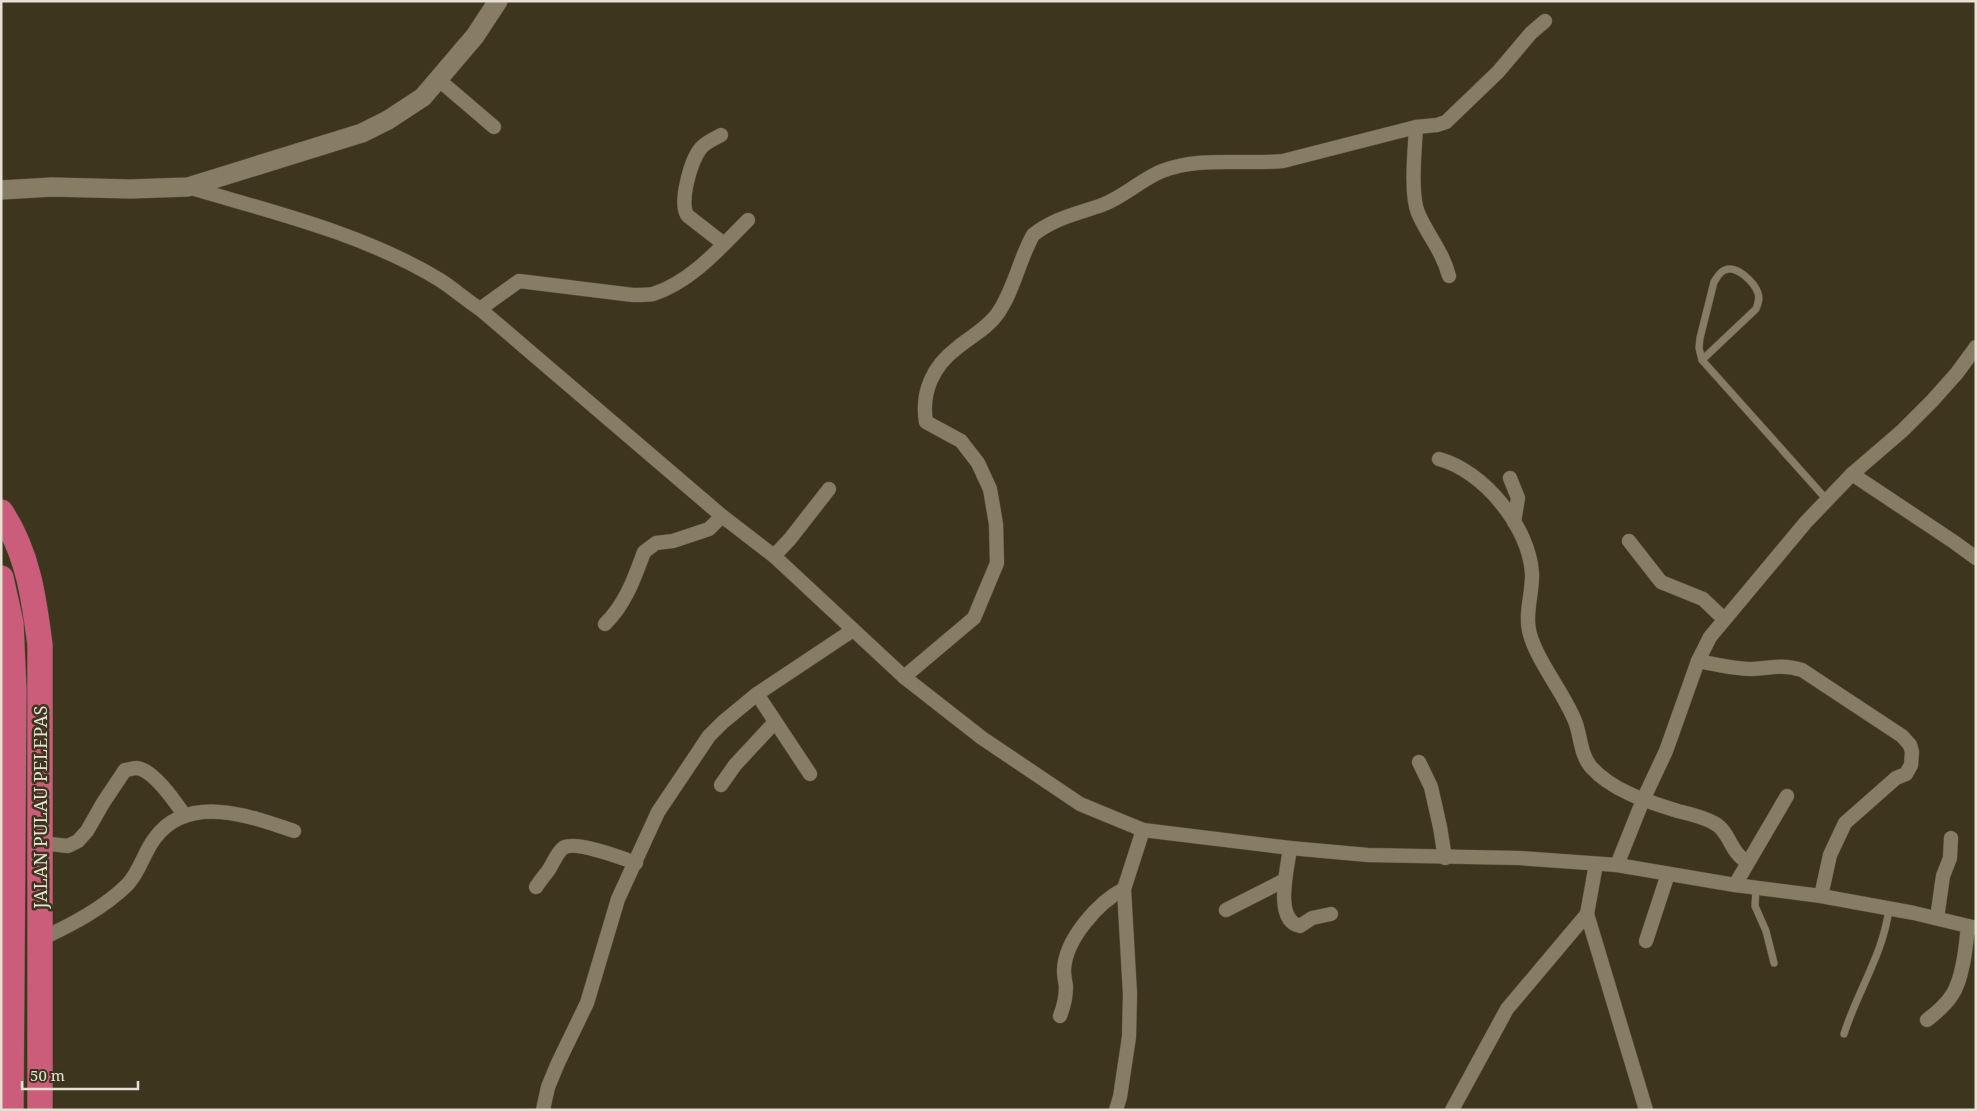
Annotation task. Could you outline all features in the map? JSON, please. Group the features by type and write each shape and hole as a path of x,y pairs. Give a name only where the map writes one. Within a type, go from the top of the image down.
{"highway":[{"name":"JALAN PULAU PELEPAS","path":"1,512 13,530 32,585 40,645 40,1110"},
{"name":"JALAN PULAU PELEPAS","path":"1,578 11,623 14,690 11,1110"}],"street":[{"path":"1,190 52,187 130,189 188,187 362,133 388,120 423,97 476,36 498,1"},
{"path":"904,678 974,618 997,563 996,524 990,489 978,463 961,441 926,422 924,407 926,390 937,367 998,314 1033,235 1043,227 1059,219 1103,205 1124,195 1147,178 1164,170 1196,163 1283,161 1416,127 1437,125 1453,116 1476,91 1498,72 1531,33 1545,21"},
{"path":"439,80 494,127"},
{"path":"1416,127 1413,160 1417,211 1442,254 1450,276"},
{"path":"721,135 704,144 694,158 690,169 684,206 688,216 724,244"},
{"path":"188,187 347,236 440,280 480,309 722,516 774,556 904,678 982,738 1072,799 1143,830 1290,848 1368,855 1519,858 1617,865 1736,885 1821,896 1889,908 1972,927 1954,993 1945,1005 1927,1020"},
{"path":"480,309 519,281 633,295 651,294 675,283 696,269 748,220"},
{"path":"1617,865 1643,800 1666,751 1698,661 1710,637 1806,522 1852,474 1902,431 1926,407 1957,373 1976,346"},
{"path":"1439,459 1451,462 1476,478 1500,503 1526,543 1531,564 1532,594 1529,630 1539,657 1575,721 1585,759 1592,768 1609,782 1643,800 1715,823 1729,838 1738,855 1747,863"},
{"path":"1852,474 1976,558"},
{"path":"1510,478 1518,498 1514,522"},
{"path":"774,556 828,489"},
{"path":"605,624 616,613 631,588 647,548 656,543 673,541 709,529 722,516"},
{"path":"1629,541 1661,582 1703,599 1724,619"},
{"path":"542,1110 548,1087 558,1063 587,1003 626,878 636,862 658,812 710,736 739,707 853,630"},
{"path":"1698,661 1752,669 1787,666 1802,670 1884,723 1902,736 1910,745 1911,765 1906,774 1896,778 1844,823 1830,855 1821,896"},
{"path":"756,694 810,774"},
{"path":"721,785 735,765 775,722"},
{"path":"1419,762 1431,787 1445,858"},
{"path":"41,843 68,846 78,841 87,831 125,770 136,768 147,773 165,790 184,816"},
{"path":"1736,885 1787,796"},
{"path":"40,939 77,921 116,895 129,883 137,872 145,854 156,837 169,823 184,816 224,811 257,818 294,831"},
{"path":"1116,1110 1120,1097 1129,1037 1130,994 1124,889 1143,830"},
{"path":"1937,918 1944,876 1950,858 1951,838"},
{"path":"536,886 558,855 564,848 569,846 602,852 636,862"},
{"path":"1290,848 1285,880 1285,908 1289,919 1295,925 1300,926 1312,918 1331,914"},
{"path":"1596,864 1587,914 1646,1110"},
{"path":"1646,941 1668,874"},
{"path":"1226,910 1285,880"},
{"path":"1060,1016 1065,1002 1065,959 1071,943 1078,932 1112,895 1124,889"},
{"path":"1452,1110 1507,1008 1587,914"}],"lane":[{"path":"1702,360 1756,309 1759,301 1758,294 1749,279 1734,270 1724,270 1714,282 1700,338 1699,348 1702,360 1827,500"},
{"path":"1756,888 1755,906 1766,931 1774,964"},
{"path":"1844,1034 1861,988 1880,947 1889,908"}]}
